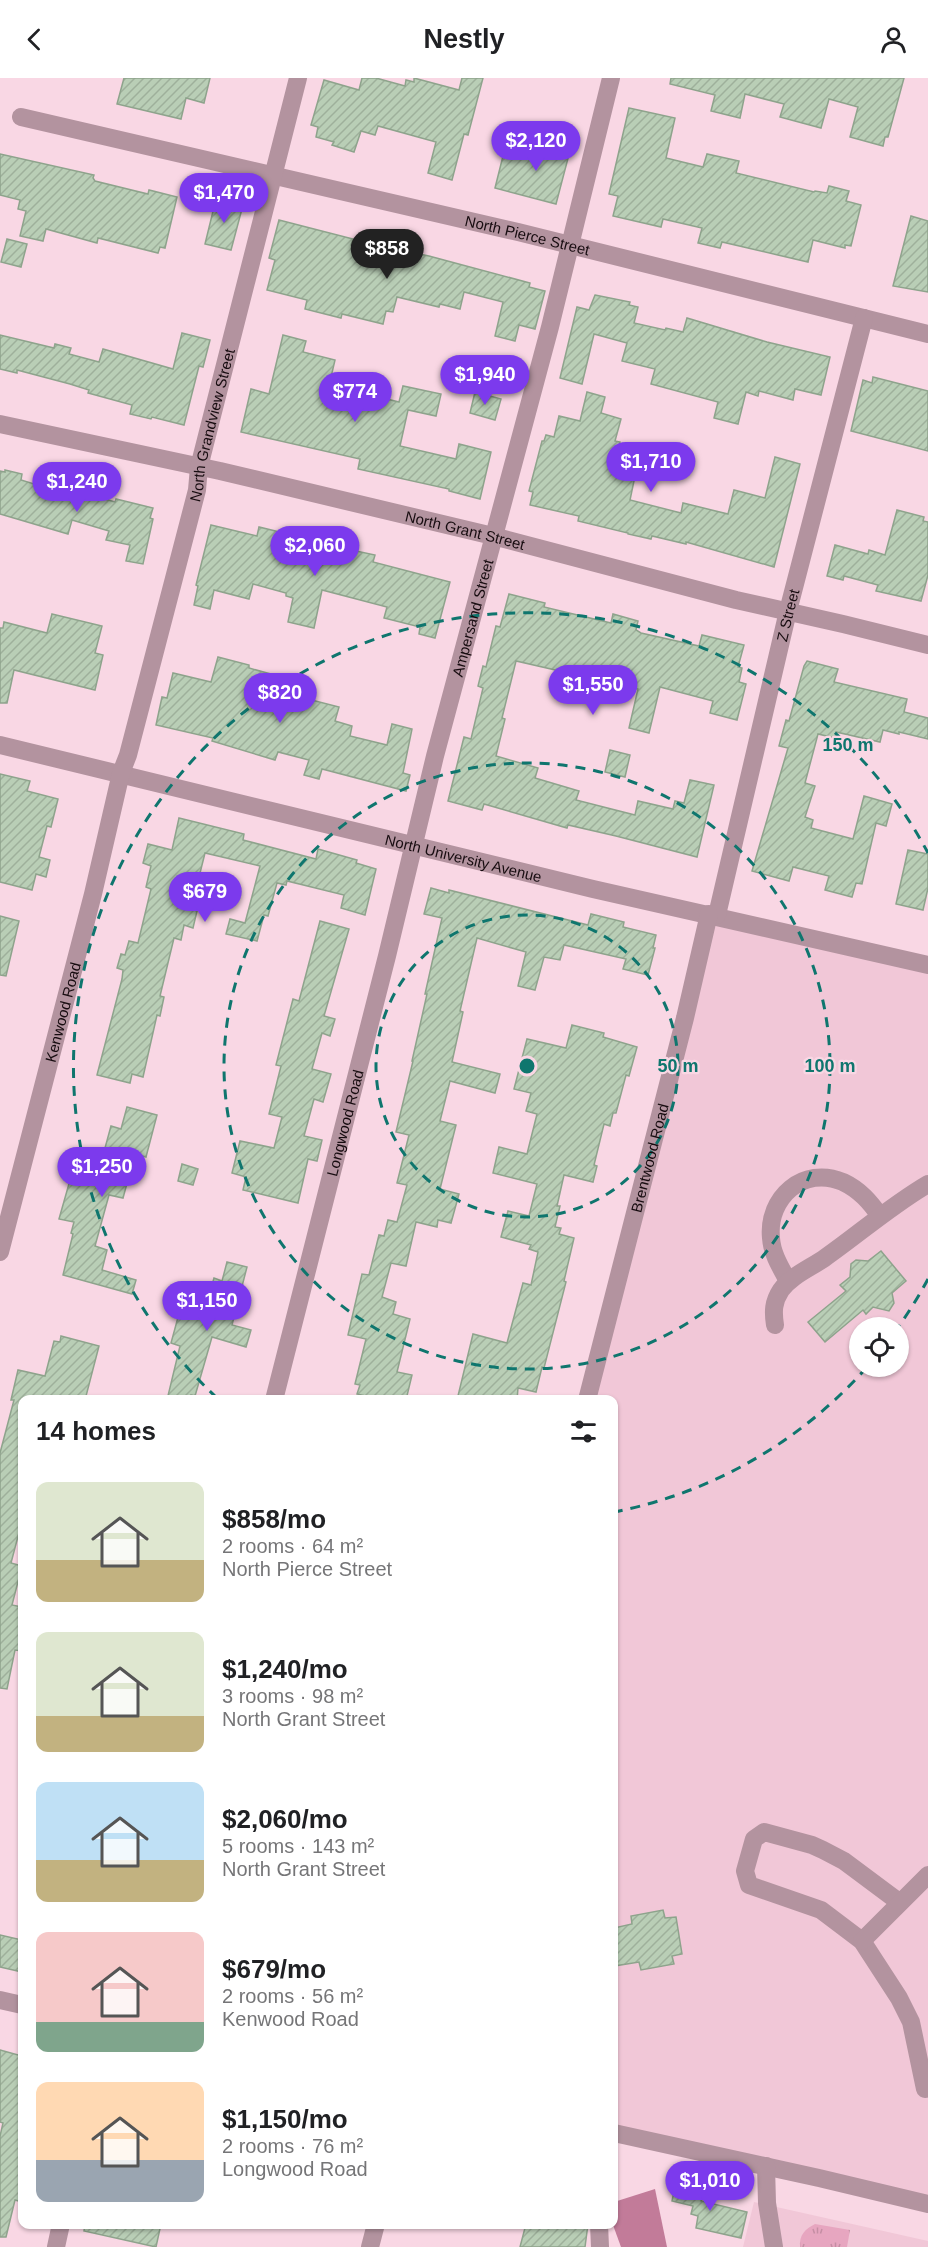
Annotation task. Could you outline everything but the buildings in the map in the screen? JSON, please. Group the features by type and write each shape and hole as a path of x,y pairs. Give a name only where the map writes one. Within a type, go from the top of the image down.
{"street":[{"name":"North Grandview Street","path":"121,773 128,755 197,490 198,467 298,78"},
{"name":"Ampersand Street","path":"412,845 550,327 611,78"},
{"name":"North Pierce Street","path":"21,117 272,173 928,334"},
{"name":"Z Street","path":"713,915 788,611 864,318"},
{"name":"North Grant Street","path":"0,424 198,467 493,536 736,600 928,645"},
{"name":"North University Avenue","path":"0,744 593,889 928,965"},
{"name":"Kenwood Road","path":"0,1252 93,894 121,773"},
{"name":"Longwood Road","path":"275,1395 387,956 412,845"},
{"name":"Brentwood Road","path":"588,1395 713,915"},
{"path":"788,1281 774,1254 770,1228 772,1215 783,1194 795,1186 819,1178 841,1182 860,1192 880,1216"},
{"path":"775,1325 772,1311 775,1301 788,1281 828,1256 880,1216 928,1184"},
{"path":"899,1902 844,1861 812,1845 764,1832 754,1839 745,1871 749,1885 821,1910 862,1941 899,1998 911,2022 925,2089"},
{"path":"862,1941 928,1875"},
{"path":"0,2000 18,2004"},
{"path":"618,2134 928,2204"},
{"path":"766,2166 767,2203 774,2247"},
{"path":"56,2247 60,2229"},
{"path":"373,2246 375,2229"},
{"path":"599,2229 600,2247"}],"shaded area":[{"path":"709,914 928,965 928,2204 618,2134 618,1395 588,1395"},
{"path":"655,2189 667,2247 621,2247 614,2229 618,2229 618,2201"},
{"path":"754,2202 928,2241 928,2247 743,2247"}],"green space":[{"path":"815,2224 850,2230 847,2247 800,2247 803,2233"}]}
